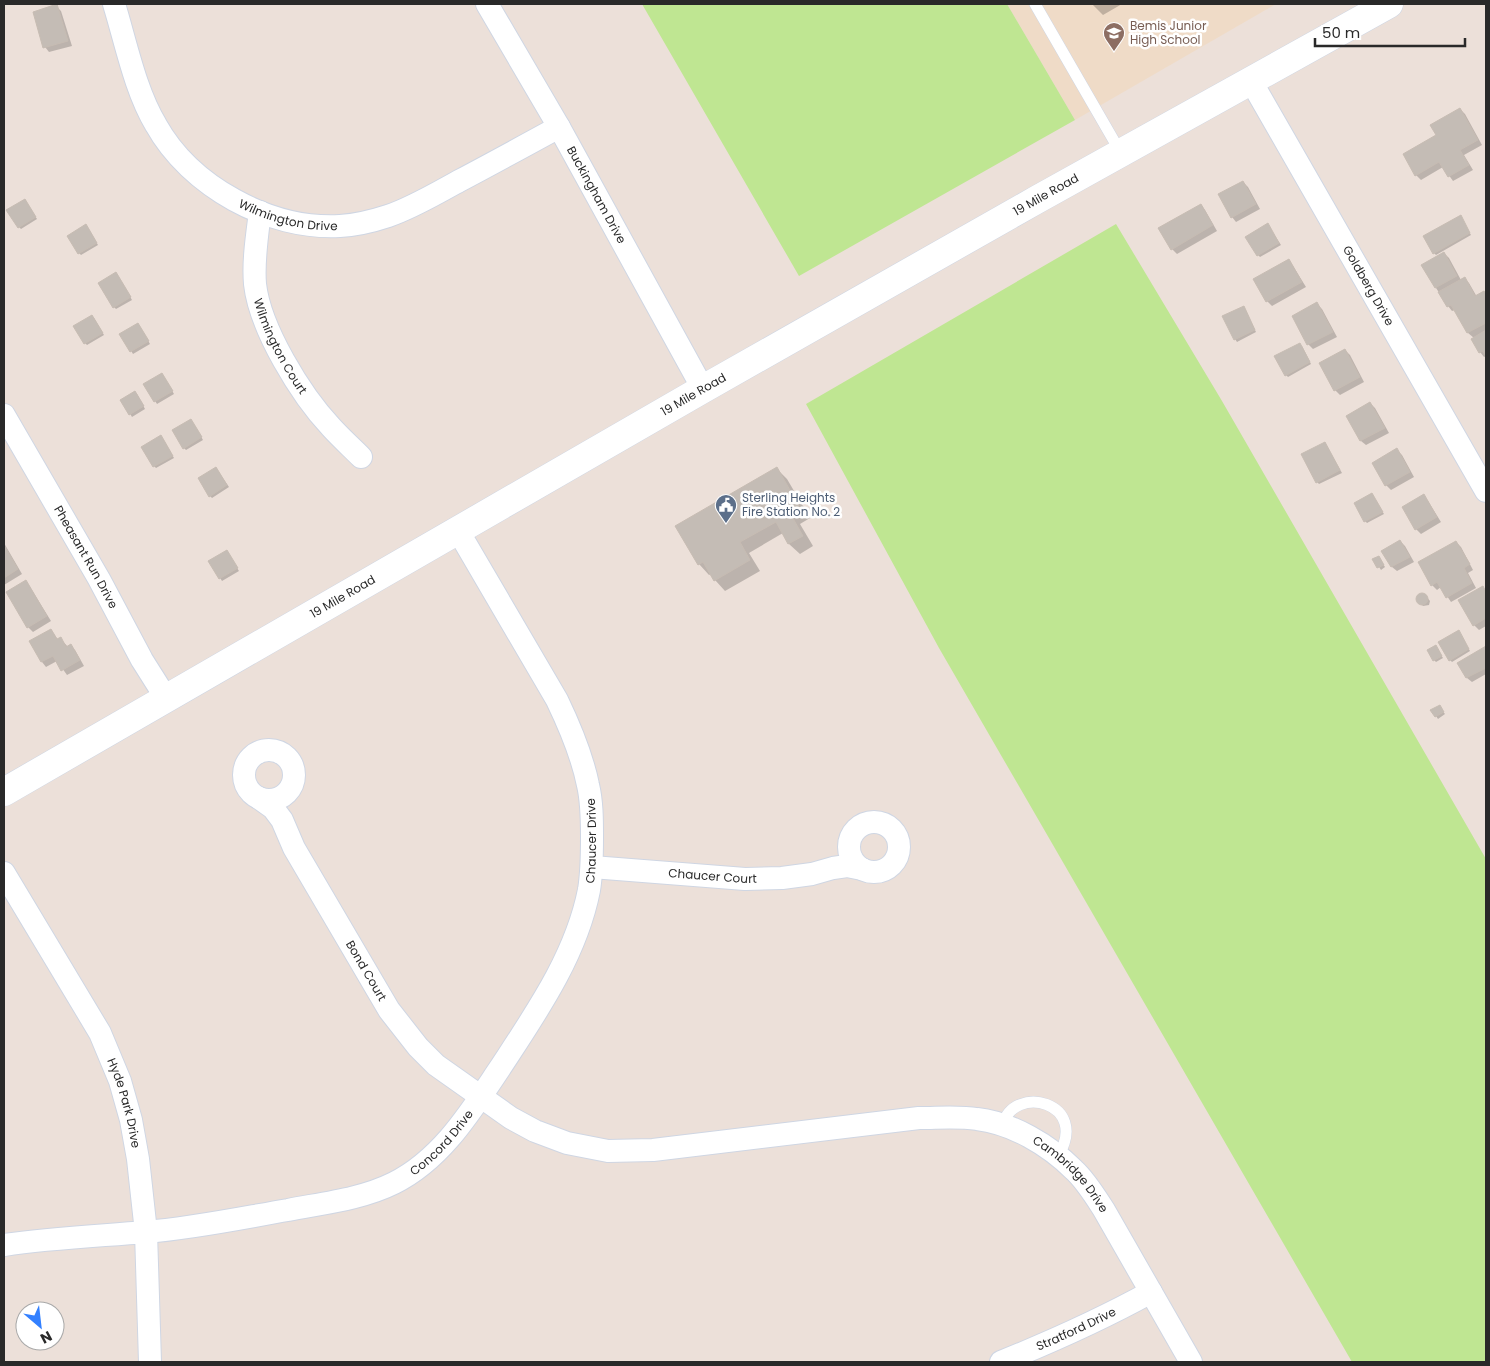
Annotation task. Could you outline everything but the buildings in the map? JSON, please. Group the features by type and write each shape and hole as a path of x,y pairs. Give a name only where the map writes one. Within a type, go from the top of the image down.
{"street":[{"name":"Wilmington Drive","path":"114,4 144,101 169,147 190,169 218,190 260,212 289,222 340,226 367,222 390,215 439,192 560,127"},
{"name":"Buckingham Drive","path":"487,4 560,127 703,389"},
{"name":"19 Mile Road","path":"4,792 457,529 1251,81 1377,7"},
{"name":"Goldberg Drive","path":"1251,81 1486,492"},
{"name":"Wilmington Court","path":"260,212 255,257 255,285 264,318 280,352 306,395 330,426 361,457"},
{"name":"Pheasant Run Drive","path":"4,416 99,579 142,660 166,698"},
{"name":"Chaucer Drive","path":"457,529 558,700 570,728 589,787 592,808 592,867 580,922 562,967 532,1018 480,1098"},
{"name":"Bond Court","path":"282,820 283,806 293,784 293,768 290,761 284,755 270,750 261,752 248,762 244,779 247,787 252,794 273,808 282,820 294,848 389,1010 418,1047 436,1065 480,1098"},
{"path":"259,798 267,800 283,796 289,791"},
{"name":"Chaucer Court","path":"592,867 745,879 812,874 847,866 878,872 892,865 897,858 899,842 896,835 891,828 875,822 859,827 853,833 843,856 833,868"},
{"path":"850,841 849,849 852,858 862,869"},
{"name":"Hyde Park Drive","path":"4,873 100,1033 120,1082 131,1120 138,1159 146,1232 150,1362"},
{"name":"Concord Drive","path":"4,1245 73,1236 146,1232 211,1224 366,1194 394,1183 419,1167 440,1148 467,1117 480,1098 535,1131 567,1143 608,1151 653,1150 865,1125"},
{"name":"Cambridge Drive","path":"865,1125 919,1118 977,1118 1003,1125 1041,1144 1058,1156 1074,1170 1104,1210 1192,1362"},
{"name":"Stratford Drive","path":"1001,1362 1059,1339 1111,1314 1150,1292"}],"lane":[{"path":"1035,4 1121,153"},
{"path":"1003,1125 1008,1114 1016,1108 1037,1101 1057,1109 1063,1119 1066,1130 1064,1142 1058,1156"}],"shaded area":[{"name":"Bemis Junior High School","path":"1007,4 1276,4 1075,120"}],"green space":[{"path":"642,4 1007,4 1075,120 799,276"},
{"path":"1116,224 1222,401 1486,859 1486,1362 1352,1362 939,648 806,404"}],"place":[{"name":"Bemis Junior High School","path":"1114,52"},
{"name":"Sterling Heights Fire Station No. 2","path":"726,524"}]}
